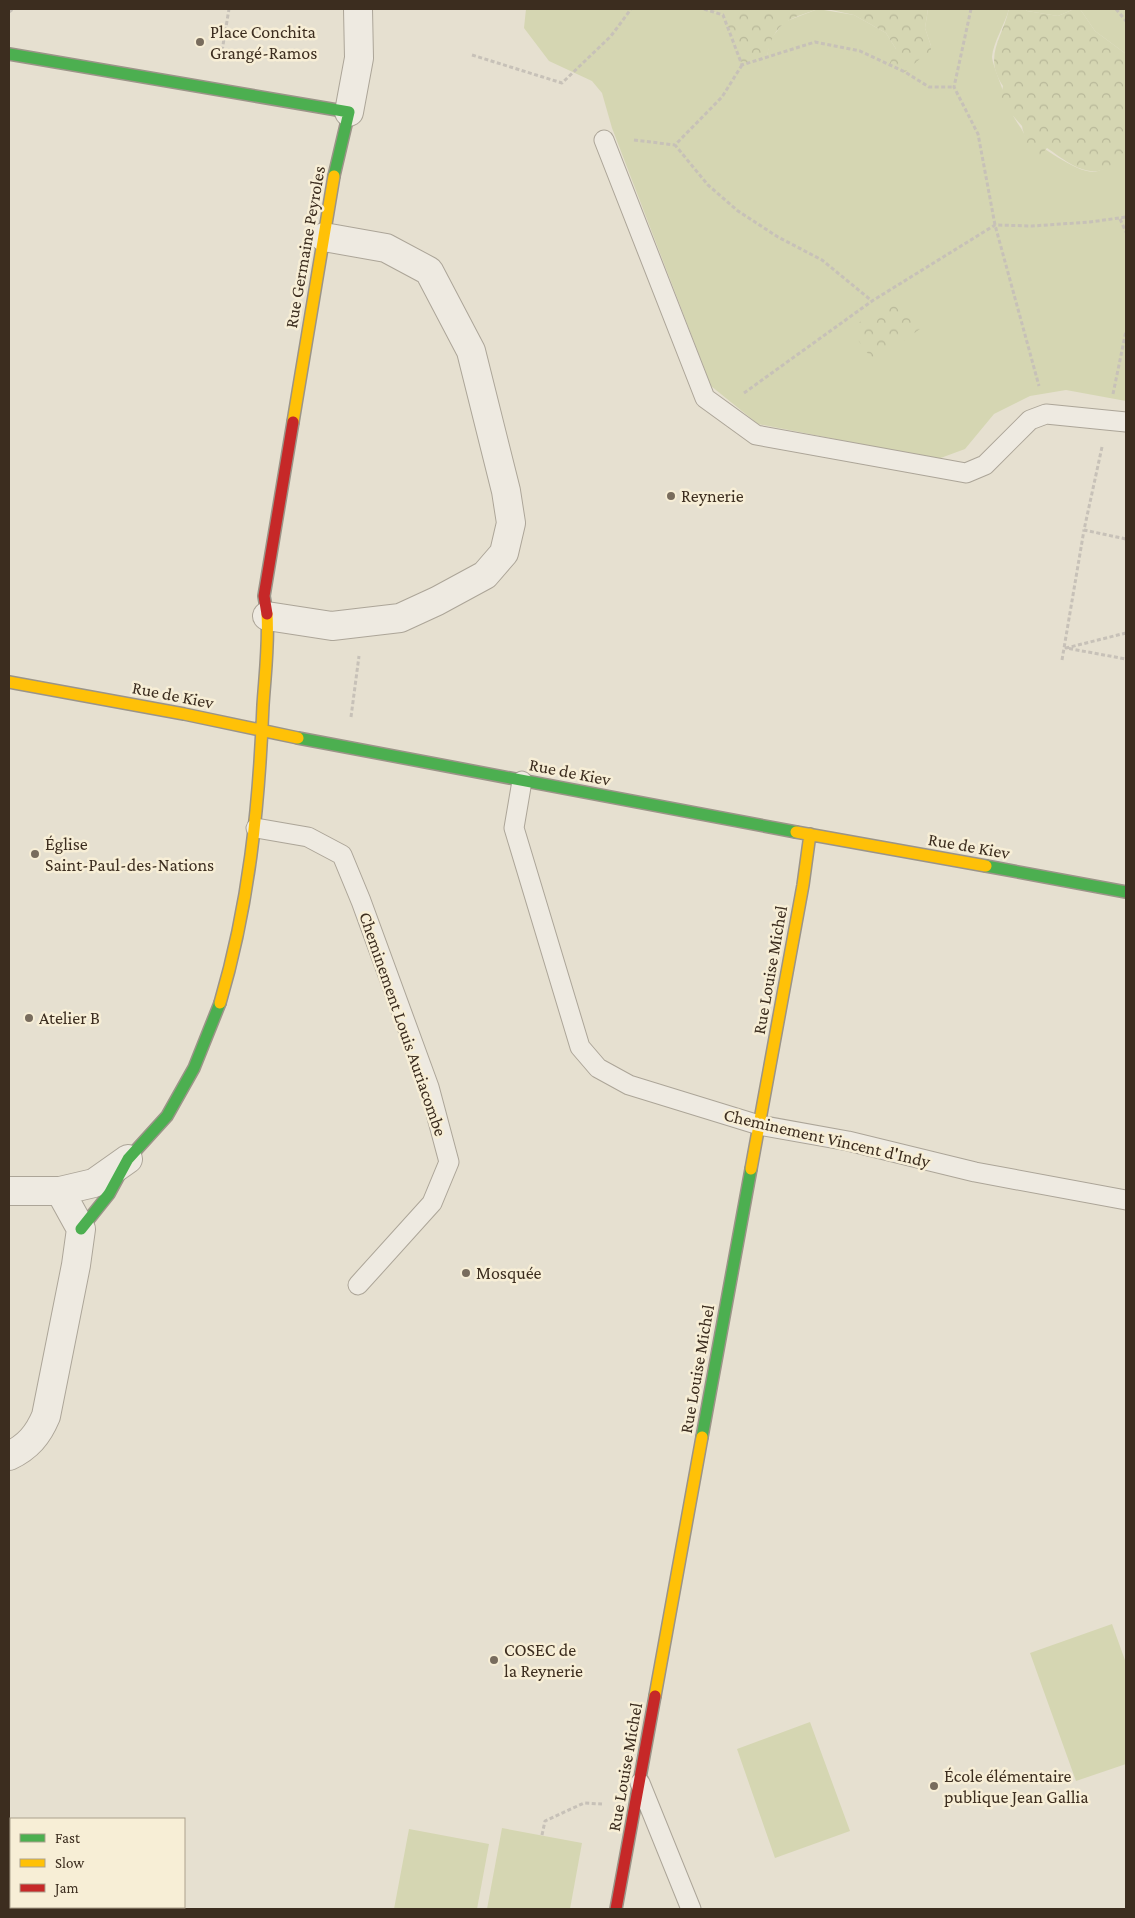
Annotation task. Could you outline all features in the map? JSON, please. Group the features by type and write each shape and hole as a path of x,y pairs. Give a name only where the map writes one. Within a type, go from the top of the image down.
{"street":[{"path":"9,54 349,112 358,58 358,9"},
{"name":"Rue Germaine Peyroles","path":"81,1229 109,1194 128,1160 167,1116 194,1068 218,1010 234,956 256,828 260,790 267,616 264,596 335,171 349,112"},
{"path":"267,616 332,626 363,624 400,618 438,601 485,575 504,552 511,523 506,491 471,351 429,271 386,248 324,237"},
{"name":"Rue de Kiev","path":"9,682 164,710 347,750 522,780 1126,892"},
{"name":"Rue Louise Michel","path":"616,1909 804,885 810,834"},
{"path":"9,1191 60,1191 94,1183 128,1160"},
{"path":"9,1456 21,1450 38,1434 46,1416 70,1297 81,1229 60,1191"}],"lane":[{"path":"604,140 705,398 756,435 966,473 985,465 1030,420 1046,414 1126,422"},
{"name":"Cheminement Vincent d'Indy","path":"522,780 514,828 580,1048 598,1068 629,1084 759,1126 848,1141 975,1172 1126,1200"},
{"name":"Cheminement Louis Auriacombe","path":"256,828 308,837 342,855 361,900 429,1087 449,1162 432,1203 358,1285"},
{"path":"640,1782 691,1909"}],"path":[{"path":"9,12 13,9"},
{"path":"221,60 229,9"},
{"path":"472,55 562,82 611,36 631,9"},
{"path":"704,9 723,15 742,65"},
{"path":"971,9 954,87 978,134 996,225 1046,414"},
{"path":"1116,9 1126,21"},
{"path":"675,145 722,97 742,65 815,42 860,51 905,72 929,87 954,87"},
{"path":"604,140 632,140 675,145 708,185 738,212 778,237 822,260 872,301"},
{"path":"720,410 872,301 996,225 1032,226 1126,217"},
{"path":"1120,219 1126,232"},
{"path":"1062,660 1066,648 1084,530 1126,331"},
{"path":"1084,530 1126,538"},
{"path":"347,750 363,624"},
{"path":"1066,648 1126,633"},
{"path":"1066,648 1126,659"},
{"path":"542,1835 545,1822 584,1803 635,1806"}],"green space":[{"path":"526,9 704,9 723,15 742,64 767,56 770,40 784,22 818,9 854,15 886,33 896,49 930,57 931,46 925,28 928,9 1009,9 992,57 998,78 1015,119 1025,136 1071,165 1090,172 1106,167 1126,149 1126,401 1066,390 1030,396 994,414 965,449 938,459 758,424 711,386 612,128 602,93 592,81 549,61 524,28"},
{"path":"704,9 818,9 790,19 774,35 767,56 742,65 723,15"},
{"path":"827,9 928,9 925,28 931,46 931,57 922,57 905,72 889,65 896,49 886,33 854,15"},
{"path":"1009,9 1026,9 1027,11 1058,16 1074,9 1080,9 1095,31 1126,54 1126,149 1110,166 1102,170 1085,170 1069,163 1047,148 1038,158 1029,156 1022,126 1000,101 1003,86 995,66 994,56 996,47"},
{"path":"1026,9 1074,9 1058,16 1027,11"},
{"path":"1080,9 1126,9 1126,54 1095,31"},
{"path":"897,296 920,329 874,362 850,329"},
{"path":"1112,1624 1126,1663 1126,1764 1076,1781 1030,1653"},
{"path":"810,1722 850,1831 775,1858 737,1749"},
{"path":"502,1828 582,1843 570,1909 487,1909"},
{"path":"409,1829 489,1844 477,1909 394,1909"}],"traffic: fast":[{"path":"9,54 349,112 334,176"},
{"path":"298,738 796,832"},
{"path":"986,866 1126,892"},
{"path":"81,1229 109,1194 128,1159 167,1116 194,1068 220,1003"},
{"path":"702,1437 751,1169"}],"traffic: slow":[{"path":"293,422 334,176"},
{"path":"220,1003 238,929 251,856 259,781 267,648 267,614"},
{"path":"9,682 184,714 298,738"},
{"path":"796,832 986,866"},
{"path":"751,1169 803,885 810,834"},
{"path":"655,1696 702,1437"}],"traffic: jam":[{"path":"267,614 264,596 293,422"},
{"path":"616,1909 655,1696"}],"place":[{"name":"Place Conchita Grangé-Ramos","path":"200,42"},
{"name":"Reynerie","path":"671,496"},
{"name":"Église Saint-Paul-des-Nations","path":"35,854"},
{"name":"Atelier B","path":"29,1018"},
{"name":"Mosquée","path":"466,1273"},
{"name":"COSEC de la Reynerie","path":"494,1660"},
{"name":"École élémentaire publique Jean Gallia","path":"934,1786"}]}
